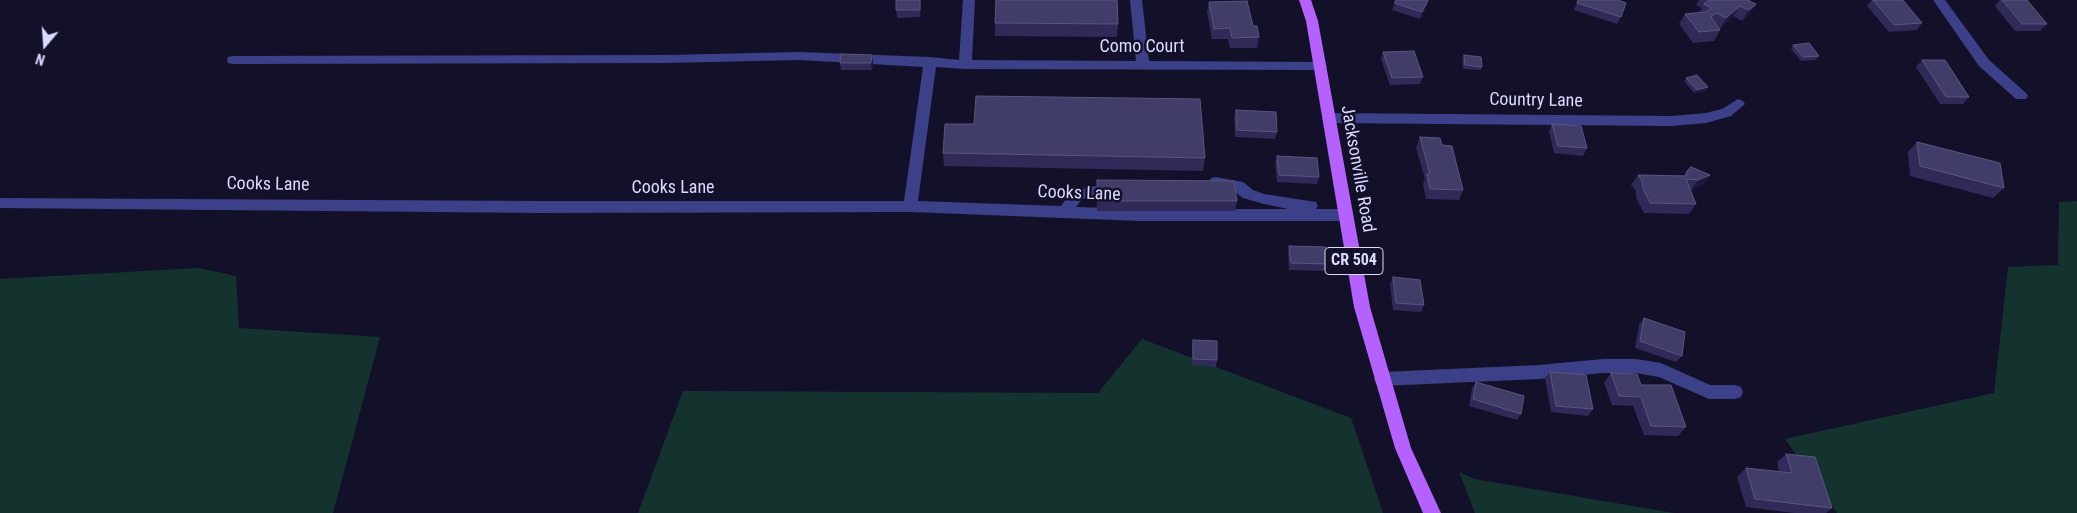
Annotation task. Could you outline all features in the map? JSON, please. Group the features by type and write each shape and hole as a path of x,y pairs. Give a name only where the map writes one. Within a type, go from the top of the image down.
{"main road":[{"name":"Jacksonville Road","path":"1305,0 1312,21 1362,307 1403,448 1432,513"}],"street":[{"path":"965,64 969,0"},
{"path":"1136,0 1143,66"},
{"path":"1939,0 1984,63 2021,96"},
{"name":"Como Court","path":"234,60 666,59 799,56 965,64 1320,66"},
{"path":"910,206 930,61"},
{"name":"Country Lane","path":"1329,118 1671,121 1706,118 1726,113 1738,104"},
{"path":"1204,182 1238,186 1248,194 1293,205 1345,212"},
{"path":"1064,213 1077,195 1112,187 1130,186"},
{"name":"Cooks Lane","path":"0,203 540,207 910,206 1064,213 1345,212"},
{"path":"1382,379 1539,372 1603,366 1636,366 1661,370 1710,392 1735,392"}],"green space":[{"path":"2077,201 2077,513 1837,513 1785,439 1994,393 2008,267 2058,265 2059,202"},
{"path":"199,268 236,276 239,328 380,337 333,513 0,513 0,279"},
{"path":"1142,339 1351,418 1383,513 638,513 683,391 1098,393"},
{"path":"1459,472 1474,479 1674,513 1475,513"}],"building":[{"path":"896,0 920,0 920,10 896,10"},
{"path":"996,0 1117,0 1118,24 995,23"},
{"path":"1396,0 1428,0 1422,12 1394,3"},
{"path":"1578,0 1618,0 1626,3 1621,17 1577,3"},
{"path":"1709,0 1747,0 1756,4 1749,10 1740,6 1726,18 1716,13 1711,17 1720,30 1699,32 1685,14 1706,12 1711,8 1704,4"},
{"path":"1873,0 1903,0 1922,23 1894,25"},
{"path":"2002,0 2027,0 2047,24 2022,24"},
{"path":"1247,1 1253,26 1257,26 1259,37 1232,38 1230,28 1214,29 1209,2"},
{"path":"1809,43 1819,56 1803,57 1793,45"},
{"path":"1414,51 1423,77 1392,78 1383,52"},
{"path":"841,54 872,55 871,63 840,63"},
{"path":"1464,55 1481,57 1482,67 1465,65"},
{"path":"1922,60 1945,60 1969,97 1946,97"},
{"path":"1697,75 1708,87 1697,90 1686,78"},
{"path":"976,96 1200,99 1205,158 943,153 945,124 974,124"},
{"path":"1236,110 1276,112 1277,132 1237,130"},
{"path":"1552,124 1581,126 1587,148 1558,146"},
{"path":"1420,137 1440,138 1442,145 1452,146 1463,190 1430,189 1427,174 1430,174"},
{"path":"1917,142 2000,163 2004,188 1920,166"},
{"path":"1277,156 1317,158 1319,177 1279,175"},
{"path":"1691,167 1710,175 1698,180 1686,179 1696,204 1650,203 1638,175 1687,176 1686,172"},
{"path":"1097,180 1234,181 1237,201 1098,201"},
{"path":"1289,246 1326,247 1329,264 1291,263"},
{"path":"1393,277 1420,280 1424,305 1396,303"},
{"path":"1644,318 1685,332 1682,356 1640,341"},
{"path":"1193,340 1217,341 1217,360 1193,359"},
{"path":"1550,372 1586,375 1593,409 1556,406"},
{"path":"1611,373 1637,374 1641,385 1671,385 1686,427 1651,426 1641,397 1619,396"},
{"path":"1476,382 1524,396 1521,414 1473,399"},
{"path":"1786,454 1815,457 1832,508 1755,499 1746,468 1792,473"}]}
